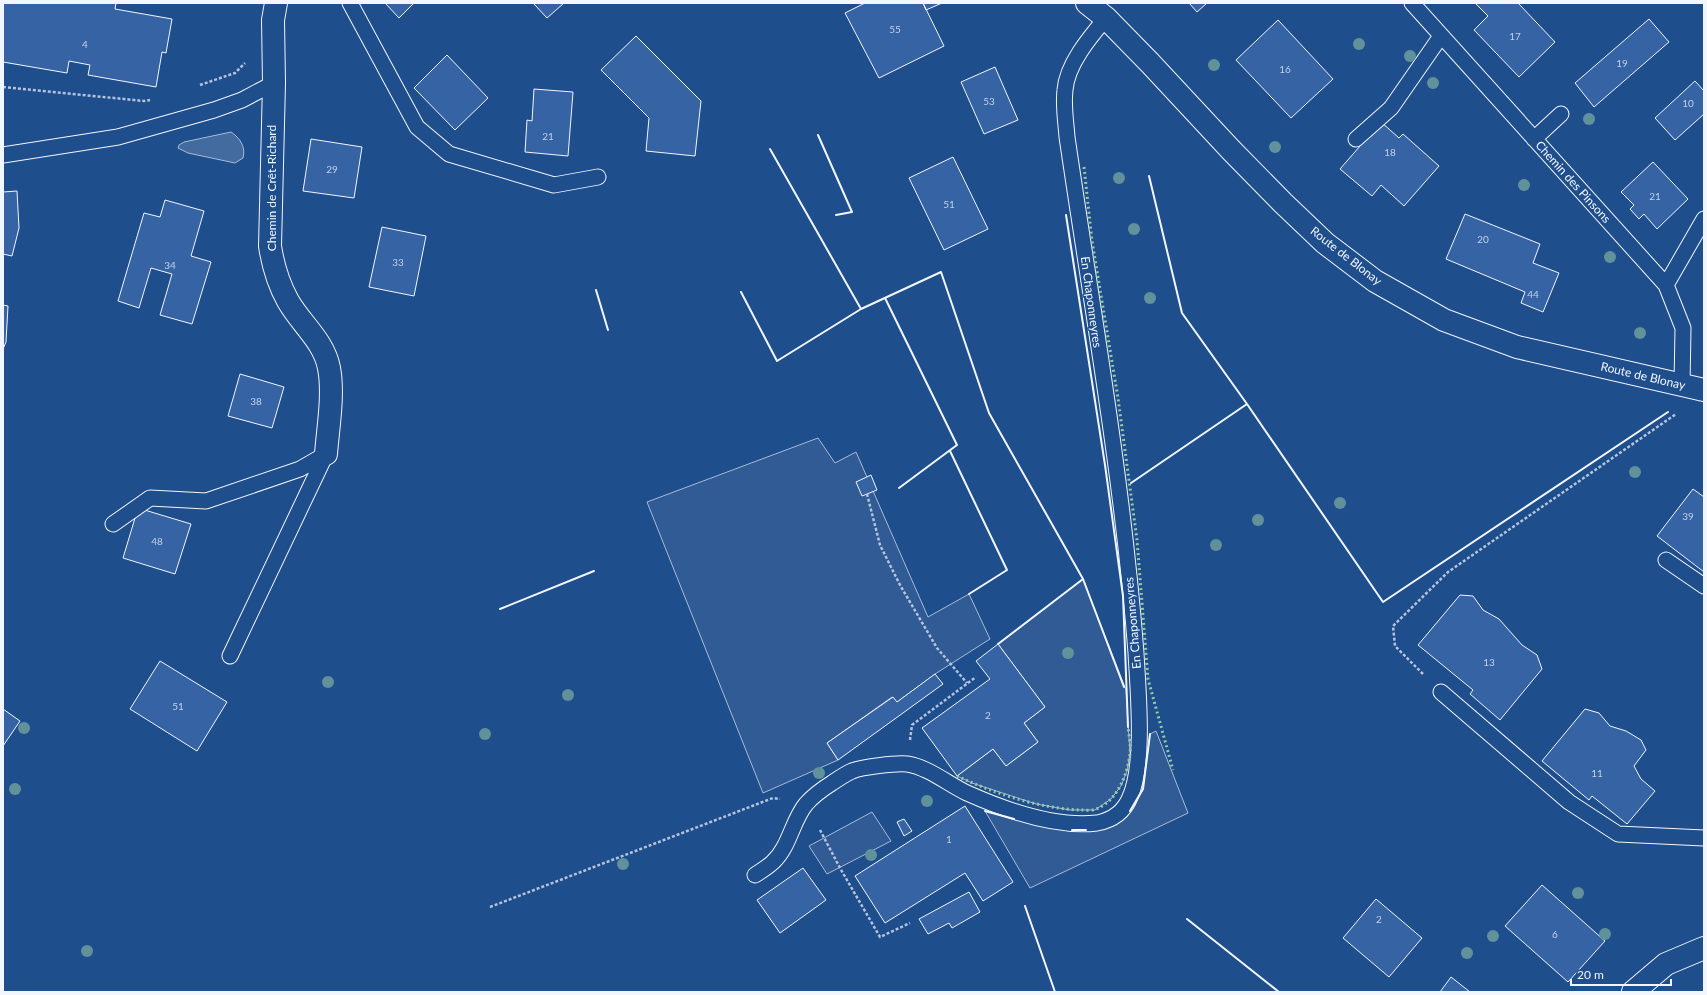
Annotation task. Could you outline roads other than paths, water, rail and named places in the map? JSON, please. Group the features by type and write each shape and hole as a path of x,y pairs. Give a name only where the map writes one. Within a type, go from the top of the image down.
{"street":[{"name":"Chemin de Crêt-Richard","path":"276,3 273,20 274,83 270,246 273,266 279,283 289,302 320,344 329,368 330,406 326,454"},
{"name":"Route de Blonay","path":"1087,3 1106,18 1283,203 1325,243 1375,281 1444,320 1517,348 1704,390"},
{"path":"1633,992 1666,964 1704,948"}],"lane":[{"path":"350,3 417,127 449,154 554,185 598,177"},
{"name":"Chemin des Pinsons","path":"1412,3 1666,285 1683,328 1682,385"},
{"name":"En Chaponneyres","path":"755,875 774,861 782,850 806,804 829,785 852,771 907,764 926,770 967,793 1024,815 1064,823 1099,822 1116,817 1124,808 1131,795 1135,778 1138,750 1138,689 1132,595 1116,465 1071,166 1065,108 1065,89 1071,70 1080,52 1106,18"},
{"path":"1356,139 1391,108 1441,36"},
{"path":"3,155 118,137 214,110 242,100 274,83"},
{"path":"1534,139 1561,114"},
{"path":"1666,285 1704,219"},
{"path":"113,524 150,498 206,500 300,469 326,454"},
{"path":"230,656 326,454"},
{"path":"1666,560 1704,586"},
{"path":"1441,692 1569,802 1618,834 1704,838"}]}
